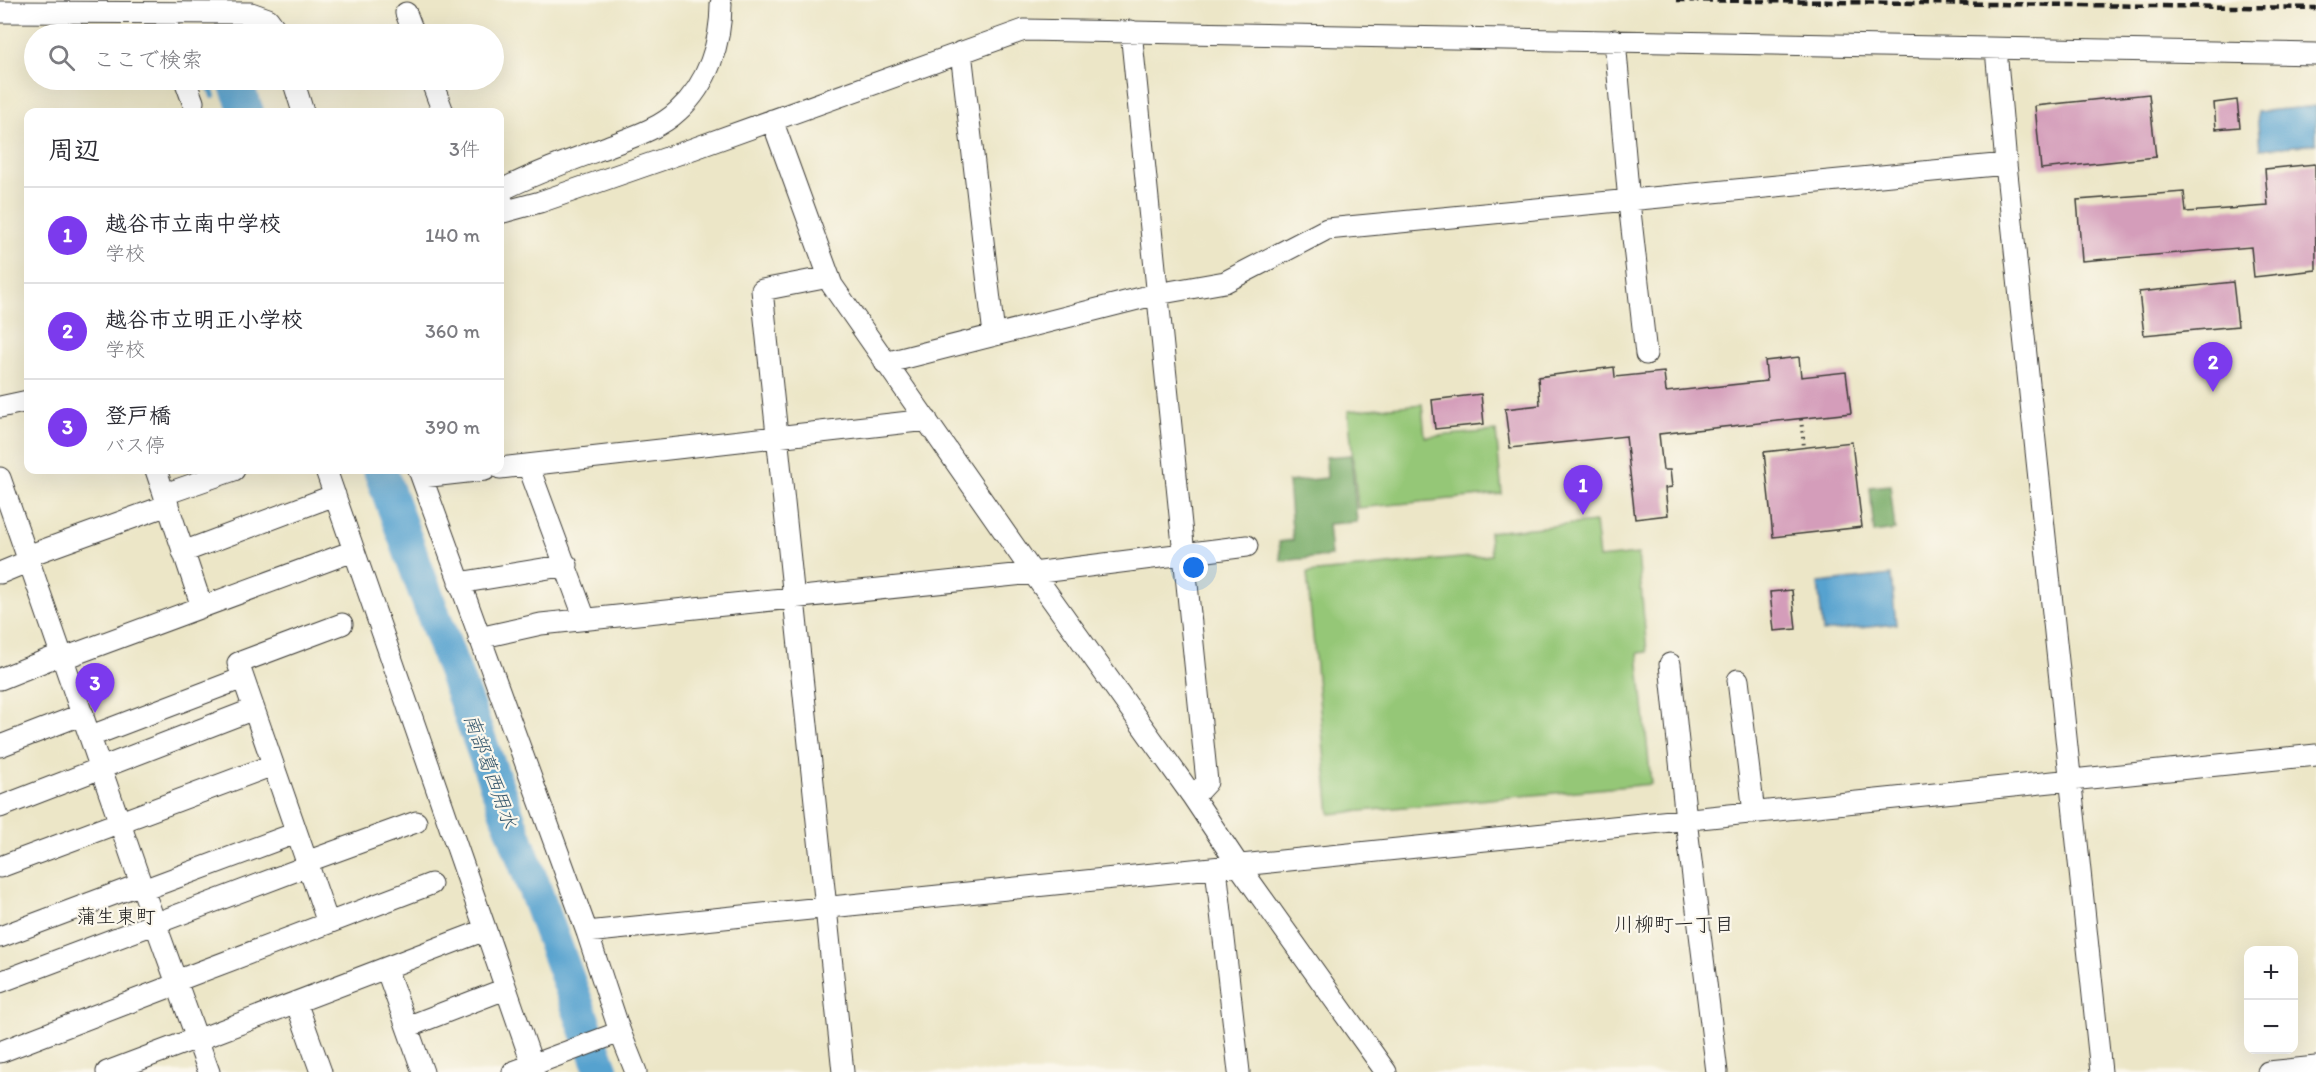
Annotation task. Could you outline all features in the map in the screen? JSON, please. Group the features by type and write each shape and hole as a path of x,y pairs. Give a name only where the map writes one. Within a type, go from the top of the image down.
{"street":[{"path":"504,189 530,176 650,130 678,112 696,90 717,45 721,27 721,4"},
{"path":"0,12 251,14 268,19 272,24"},
{"path":"168,13 170,24"},
{"path":"406,14 410,24"},
{"path":"504,204 540,202 1024,30 2316,54"},
{"path":"1131,31 1182,555 1207,782 1193,797"},
{"path":"1615,40 1629,202 1646,354"},
{"path":"1996,49 2101,1072"},
{"path":"961,52 994,335"},
{"path":"189,90 193,102"},
{"path":"296,90 302,108"},
{"path":"435,90 442,108"},
{"path":"772,120 832,285 1386,1072"},
{"path":"885,363 1157,294 1225,282 1327,229 1629,202 2006,164"},
{"path":"829,277 762,290 843,1072"},
{"path":"0,407 24,402"},
{"path":"504,468 927,420"},
{"path":"528,465 567,565 585,619"},
{"path":"157,474 202,608"},
{"path":"0,573 225,474"},
{"path":"327,474 505,989 527,1070 615,1034"},
{"path":"420,474 586,932 615,1034 636,1072"},
{"path":"0,478 4,502 28,559 92,736 142,887 209,1072"},
{"path":"183,552 335,495"},
{"path":"479,638 542,624 1033,573 1248,546"},
{"path":"0,679 202,608 348,553"},
{"path":"459,583 567,565"},
{"path":"328,923 238,663 342,624"},
{"path":"1670,664 1686,820 1717,1072"},
{"path":"92,736 243,678"},
{"path":"1738,680 1754,813"},
{"path":"0,807 254,709"},
{"path":"0,746 83,714"},
{"path":"586,932 2316,755"},
{"path":"1,864 273,765"},
{"path":"0,982 417,822"},
{"path":"0,937 296,833"},
{"path":"1216,868 1239,1072"},
{"path":"0,1052 431,884"},
{"path":"108,1072 485,930"},
{"path":"386,968 423,1072"},
{"path":"407,1027 505,989"},
{"path":"297,1002 321,1072"},
{"path":"2268,1072 2316,1067"}],"path":[{"path":"1801,419 1804,447"}],"green space":[{"path":"1422,404 1425,437 1496,431 1502,494 1358,508 1348,411"},
{"path":"1351,455 1357,522 1328,524 1331,556 1281,561 1279,542 1293,540 1288,482 1327,478 1326,457"},
{"path":"1890,485 1895,530 1874,533 1870,487"},
{"path":"1595,522 1599,558 1638,554 1647,652 1638,653 1651,784 1330,814 1307,573 1491,555 1489,532"}],"water":[{"path":"2316,106 2316,144 2260,149 2257,112"},
{"path":"1891,575 1896,624 1823,632 1818,583"}],"building":[{"path":"2149,94 2156,157 2041,169 2035,106"},
{"path":"2237,100 2240,127 2216,129 2214,103"},
{"path":"2315,164 2316,270 2254,277 2251,247 2082,261 2077,200 2184,192 2186,212 2268,206 2265,169"},
{"path":"2233,282 2238,326 2144,335 2139,292"},
{"path":"1799,357 1801,377 1846,372 1851,413 1659,434 1663,470 1670,470 1672,487 1665,488 1668,515 1635,519 1626,436 1510,448 1505,409 1540,405 1538,377 1614,367 1615,377 1664,372 1666,392 1767,381 1765,361"},
{"path":"1481,394 1484,424 1435,429 1432,400"},
{"path":"1852,442 1862,527 1773,537 1764,452"},
{"path":"1792,590 1796,629 1774,631 1770,592"}],"waterway":[{"path":"211,90 213,96"},
{"name":"南部葛西用水","path":"238,90 245,108"},
{"name":"南部葛西用水","path":"381,474 602,1072"}],"railway":[{"path":"1676,0 2316,8"}],"place":[{"name":"越谷市立明正小学校","path":"2213,392"},
{"name":"越谷市立南中学校","path":"1583,515"},
{"name":"登戸橋","path":"95,713"}],"district":[{"name":"蒲生東町","path":"116,916"},
{"name":"川柳町一丁目","path":"1674,924"}]}
